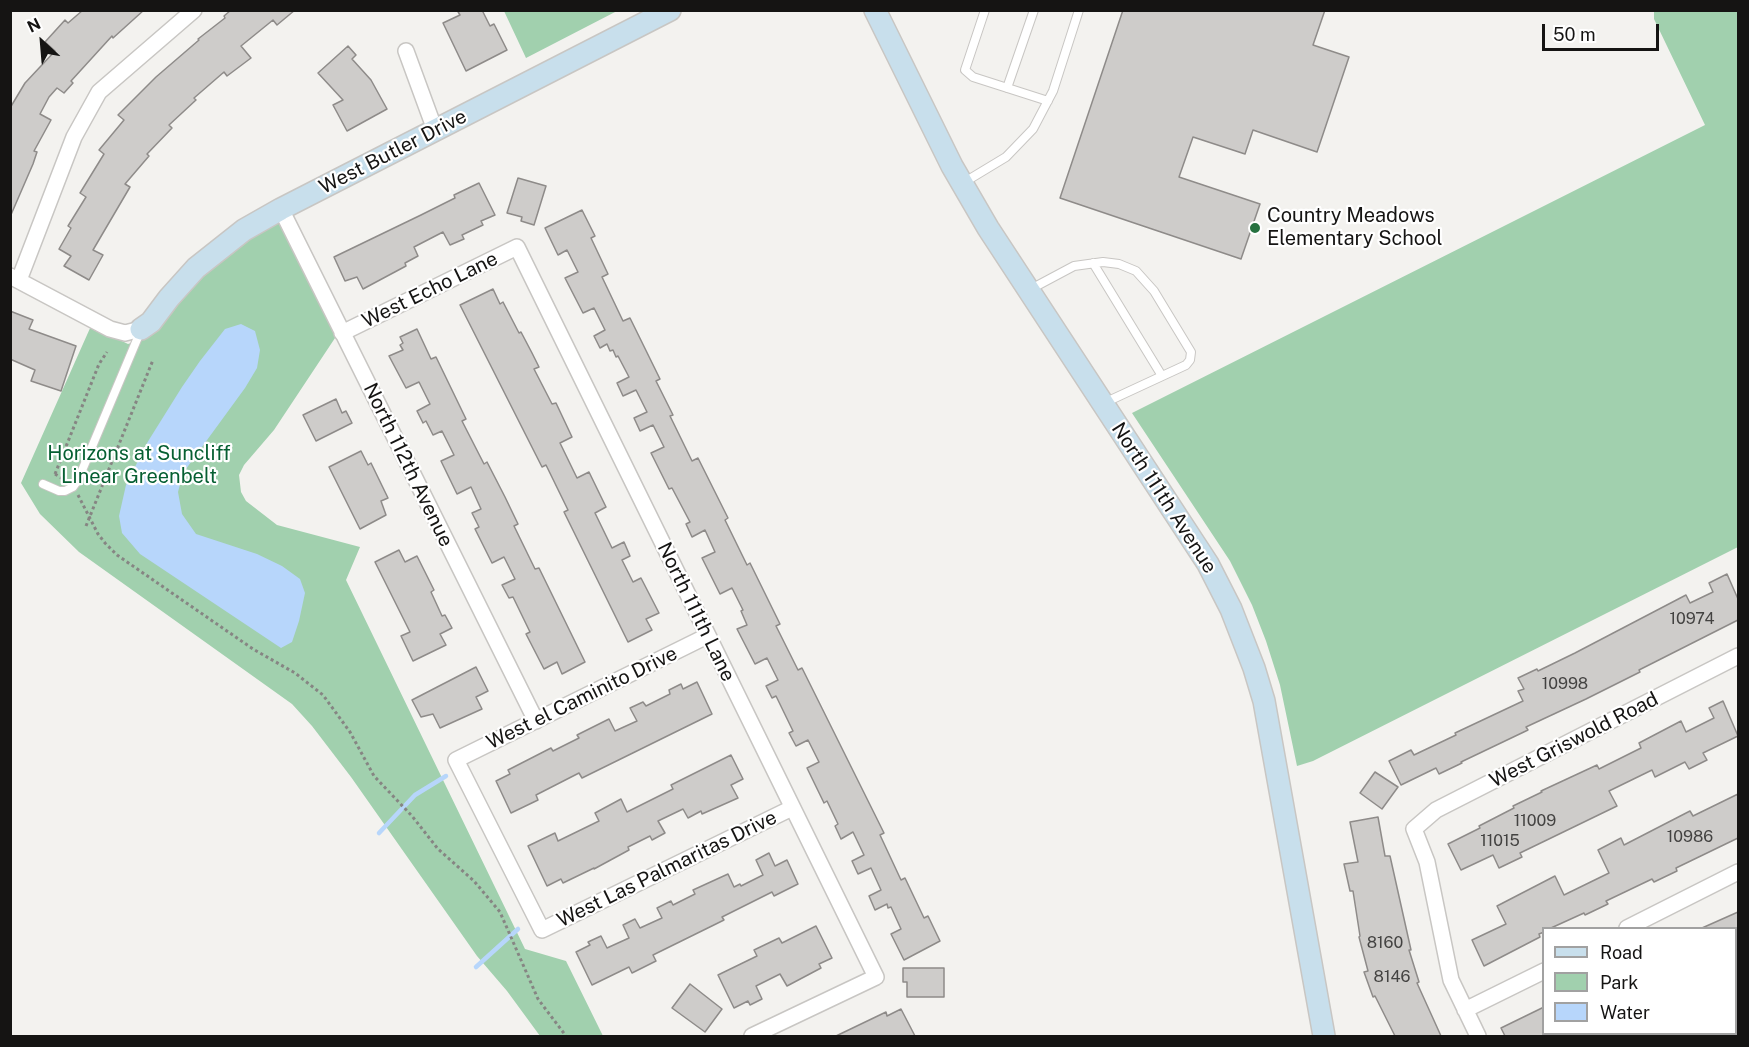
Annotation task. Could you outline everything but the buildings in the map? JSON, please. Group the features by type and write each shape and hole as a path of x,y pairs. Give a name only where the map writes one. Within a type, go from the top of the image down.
{"street":[{"path":"141,329 125,333 110,329 15,278 74,137 99,92 194,10"},
{"name":"West Butler Drive","path":"141,329 151,322 186,278 244,230 670,10"},
{"name":"North 111th Avenue","path":"875,10 962,183 988,228 1208,564 1231,609 1254,668 1266,713 1324,1036"},
{"path":"406,51 435,130"},
{"name":"North 112th Avenue","path":"282,209 536,721"},
{"name":"West Echo Lane","path":"342,333 517,247"},
{"name":"North 111th Lane","path":"517,247 876,977 752,1036"},
{"name":"West el Caminito Drive","path":"542,930 456,760 707,636"},
{"name":"West Griswold Road","path":"1465,1010 1451,980 1427,862 1414,829 1436,810 1738,656"},
{"name":"West Las Palmaritas Drive","path":"542,930 792,807"},
{"path":"1629,927 1738,872"},
{"path":"1478,1036 1465,1010 1542,971"}],"lane":[{"path":"986,10 965,70 973,77 1047,101"},
{"path":"1007,88 1034,10"},
{"path":"962,183 1006,157 1033,129 1053,91 1080,10"},
{"path":"1029,291 1074,266 1103,262 1119,264 1136,271 1154,291 1191,352 1190,360 1186,365 1103,403"},
{"path":"1093,263 1162,376"},
{"path":"46,485 59,491 73,488 78,480 141,329"}],"path":[{"path":"46,485 55,474 99,364 108,351"},
{"path":"86,526 153,360"},
{"path":"55,474 73,488 105,543 117,555 253,649 295,673 323,695 350,732 374,776 412,816 438,849 474,881 500,912 538,999 566,1036"}],"green space":[{"path":"504,11 617,11 526,58"},
{"path":"1654,11 1738,11 1738,547 1313,761 1297,766 1280,685 1252,605 1230,561 1132,413 1705,125 1654,19"},
{"name":"Horizons at Suncliff Linear Greenbelt","path":"280,219 337,335 274,430 244,465 239,475 241,492 246,501 277,525 360,547 346,580 525,949 566,961 603,1036 540,1036 507,991 477,956 351,777 292,704 79,552 40,514 21,483 91,326 128,344 146,338 190,287 254,235"}],"water":[{"path":"241,324 255,331 260,350 257,368 183,473 178,492 182,514 196,534 257,554 282,566 300,579 305,593 299,621 292,642 281,648 140,554 122,533 119,516 126,485 147,443 182,387 225,329"}],"waterway":[{"path":"379,833 415,795 446,776"},
{"path":"476,967 518,929"}],"place":[{"name":"Country Meadows Elementary School","path":"1255,228"}]}
